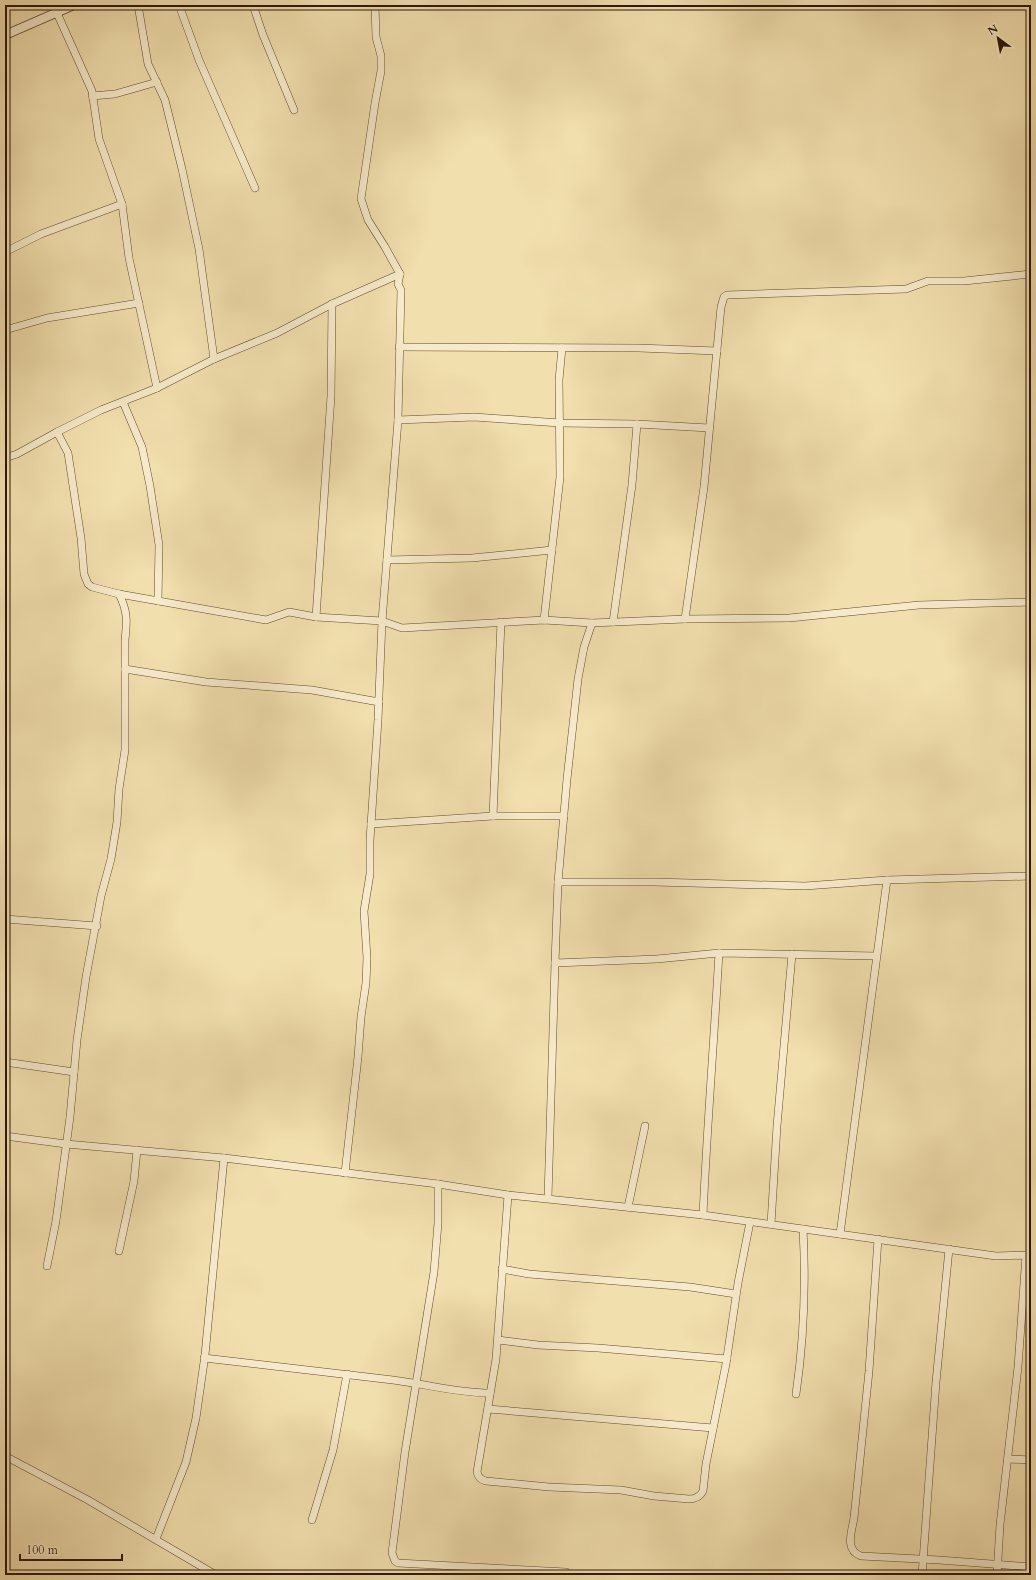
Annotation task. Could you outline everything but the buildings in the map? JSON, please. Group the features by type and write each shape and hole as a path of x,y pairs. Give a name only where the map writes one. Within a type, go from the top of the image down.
{"street":[{"path":"5,35 74,5"},
{"path":"138,5 148,64 165,100 199,248 214,359"},
{"path":"179,5 199,60 254,188"},
{"path":"253,5 263,35 294,110"},
{"path":"346,1173 361,1016 366,983 367,958 364,911 370,874 371,824 379,702 382,621 398,420 401,290 398,284 400,274 386,247 368,220 361,199 381,71 381,56 376,37 375,5"},
{"path":"57,13 92,91 97,116 99,139 122,204 129,258 157,388"},
{"path":"92,96 115,94 157,82"},
{"path":"5,252 41,234 122,204"},
{"path":"5,458 17,454 101,410 157,388 214,359 277,333 332,304 400,274"},
{"path":"685,619 704,487 722,301 727,296 906,289 928,281 964,281 1031,274"},
{"path":"5,330 47,318 139,303"},
{"path":"316,617 331,396 332,304"},
{"path":"399,347 638,348 717,351"},
{"path":"544,620 560,477 560,380 562,348"},
{"path":"122,402 142,447 150,486 159,545 158,601"},
{"path":"398,420 474,417 560,423 637,424 710,428"},
{"path":"613,622 632,485 637,424"},
{"path":"57,432 68,453 81,538 84,574 86,580 92,587 120,594 266,620 289,612 316,617 382,621 402,628 544,620 592,623 685,619 789,618 919,604 1031,602"},
{"path":"387,560 472,558 552,550"},
{"path":"47,1266 56,1221 78,1032 86,977 111,859 117,822 119,789 125,750 127,615 126,607 120,594"},
{"path":"493,816 501,622"},
{"path":"548,1198 558,882 578,679 584,647 592,623"},
{"path":"126,669 206,682 312,690 379,702"},
{"path":"371,824 493,816 564,816"},
{"path":"558,882 654,882 805,886 887,880 1031,876"},
{"path":"840,1234 887,880"},
{"path":"5,919 97,926"},
{"path":"555,963 658,959 719,953 876,956"},
{"path":"703,1215 706,1133 714,1048 719,953"},
{"path":"771,1224 777,1126 792,954"},
{"path":"5,1062 74,1072"},
{"path":"628,1207 645,1126"},
{"path":"5,1136 66,1144 224,1158 438,1184 508,1195 703,1215 996,1256 1028,1255 1018,1367 1000,1525 997,1575"},
{"path":"119,1251 134,1181 137,1150"},
{"path":"156,1539 186,1462 196,1418 204,1358 224,1158"},
{"path":"438,1184 438,1222 434,1272 415,1382 392,1553 395,1561 398,1563 566,1572"},
{"path":"508,1195 498,1340 478,1472 478,1476 482,1480 549,1487 621,1490 654,1496 694,1499 701,1495 703,1491 706,1464 727,1359 736,1294 750,1222"},
{"path":"796,1394 801,1364 805,1301 803,1229"},
{"path":"878,1239 869,1371 854,1518 850,1541 851,1547 857,1555 861,1556 1031,1567"},
{"path":"922,1575 936,1382 949,1249"},
{"path":"502,1270 529,1274 690,1287 736,1294"},
{"path":"498,1340 538,1345 598,1348 727,1359"},
{"path":"204,1358 415,1382 442,1389 475,1393 490,1393"},
{"path":"312,1520 333,1450 348,1374"},
{"path":"488,1409 713,1428"},
{"path":"5,1456 156,1539 216,1575"},
{"path":"1008,1458 1031,1460"}]}
